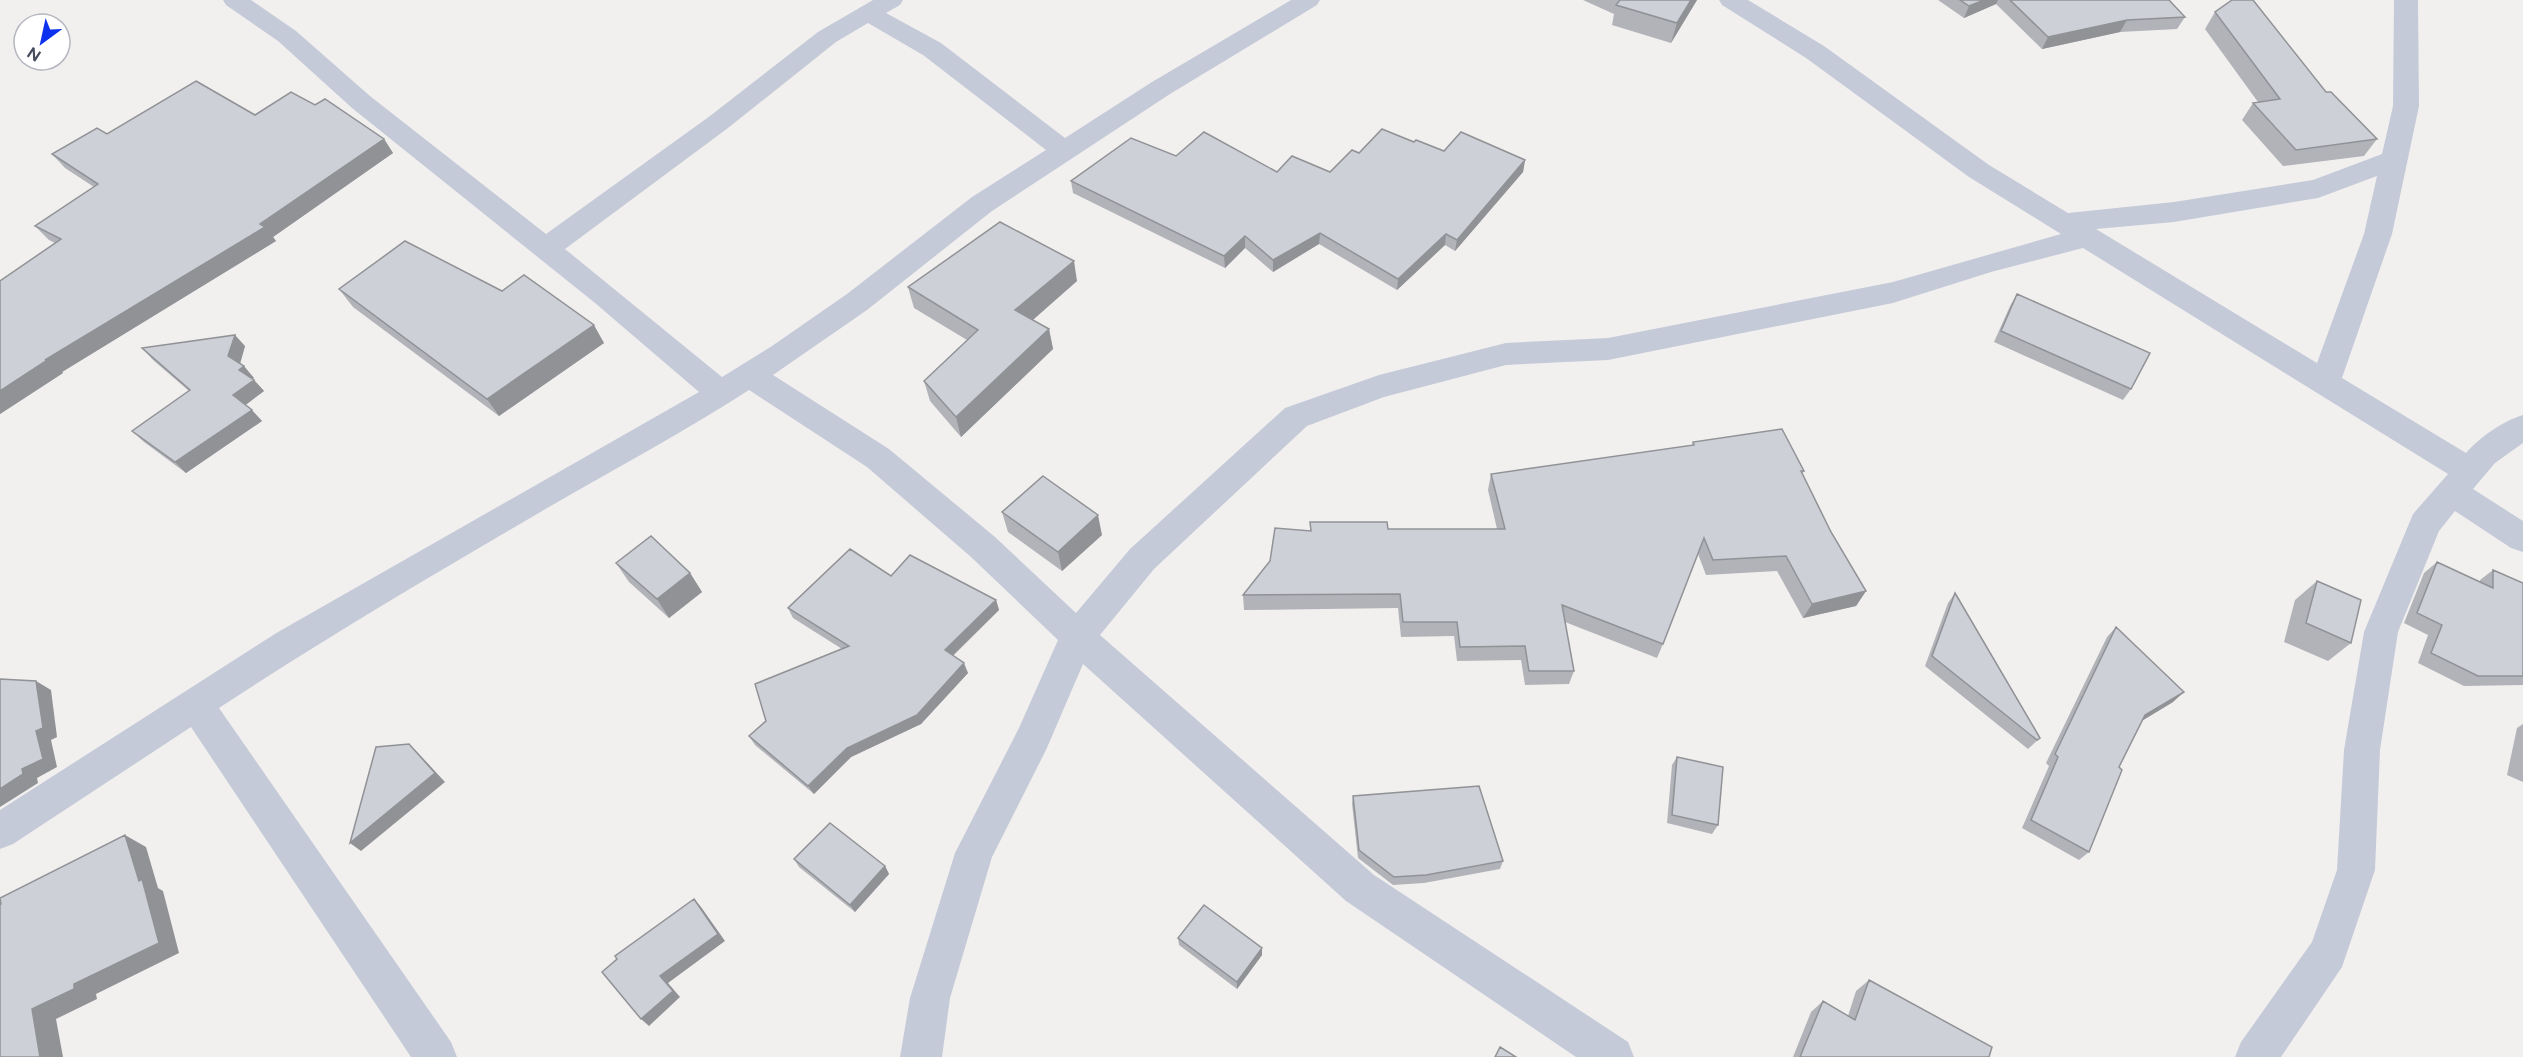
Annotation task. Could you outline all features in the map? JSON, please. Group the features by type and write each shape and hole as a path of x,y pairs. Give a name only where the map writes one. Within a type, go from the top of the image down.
{"street":[{"path":"235,0 287,36 361,102 546,249 735,384 878,458 983,547 1077,637 1360,888 1613,1057"},
{"path":"546,249 719,122 827,37 891,0"},
{"path":"0,831 290,643 539,497 681,418 735,384 857,302 982,204 1161,88 1308,0"},
{"path":"1731,0 1815,52 1980,171 2325,382 2461,482 2523,538"},
{"path":"2325,382 2378,234 2406,106 2406,0"},
{"path":"868,13 932,49 1065,151"},
{"path":"921,1057 930,998 974,853 1033,738 1077,637 1142,559 1296,417 1379,387 1506,354 1608,349 1893,292 1988,263 2075,230 2318,189 2394,159"},
{"path":"2256,1057 2328,953 2356,870 2362,750 2381,632 2425,525 2484,454 2523,428"},
{"path":"196,704 436,1057"}],"building":[{"path":"1620,0 1691,0 1677,23 1616,5"},
{"path":"1960,0 1984,0 1969,6"},
{"path":"2010,0 2169,0 2185,17 2127,20 2048,37"},
{"path":"2232,0 2253,0 2326,92 2331,92 2377,139 2296,150 2253,103 2280,99 2215,12"},
{"path":"196,81 255,115 291,92 315,105 325,99 384,139 260,224 265,227 45,360 49,359 0,391 0,281 61,239 35,226 98,184 52,154 97,128 107,134"},
{"path":"1382,129 1444,151 1461,132 1525,160 1457,240 1446,234 1398,279 1320,233 1273,260 1245,236 1224,256 1071,181 1131,138 1176,156 1204,132 1277,172 1292,156 1330,172 1352,150 1359,153"},
{"path":"1000,222 1074,261 1015,310 1049,329 956,417 924,381 978,330 908,287"},
{"path":"405,241 502,291 524,275 594,325 487,399 339,289"},
{"path":"2017,294 2150,353 2131,389 2001,331"},
{"path":"235,335 228,356 244,366 239,370 254,380 233,395 252,410 175,462 132,431 190,390 142,348"},
{"path":"1782,429 1804,471 1801,471 1831,532 1866,591 1812,604 1786,556 1713,560 1704,538 1663,644 1562,605 1574,671 1529,671 1525,646 1460,647 1457,622 1403,622 1400,594 1243,595 1270,561 1275,528 1311,531 1310,522 1387,522 1388,529 1505,529 1491,474 1694,445 1693,442"},
{"path":"1043,476 1098,515 1058,552 1002,512"},
{"path":"651,536 690,573 657,599 616,563"},
{"path":"850,549 891,576 910,555 996,600 945,650 964,663 917,715 847,748 808,786 749,736 766,721 755,684 849,646 788,608"},
{"path":"2437,562 2493,588 2493,570 2523,583 2523,676 2478,676 2431,653 2442,625 2417,613"},
{"path":"2317,581 2361,600 2351,643 2306,623"},
{"path":"1955,593 2040,738 2037,740 1932,656"},
{"path":"2116,627 2184,692 2145,715 2119,767 2122,770 2089,852 2031,820 2058,757 2055,754"},
{"path":"0,679 36,681 43,728 36,731 43,759 22,769 23,774 0,789"},
{"path":"409,744 435,773 350,843 376,747"},
{"path":"1677,757 1723,767 1718,825 1672,815"},
{"path":"1479,786 1503,861 1426,875 1394,877 1359,850 1353,796"},
{"path":"830,823 885,866 850,905 794,859"},
{"path":"125,835 139,881 142,879 159,943 74,984 74,989 32,1009 40,1057 0,1057 0,898"},
{"path":"694,899 718,934 660,976 673,991 641,1019 602,972 617,959 615,956"},
{"path":"1204,905 1262,948 1237,982 1178,938"},
{"path":"1869,980 1992,1047 1989,1057 1800,1057 1823,1001 1855,1020"},
{"path":"1500,1047 1516,1057 1495,1057"}]}
